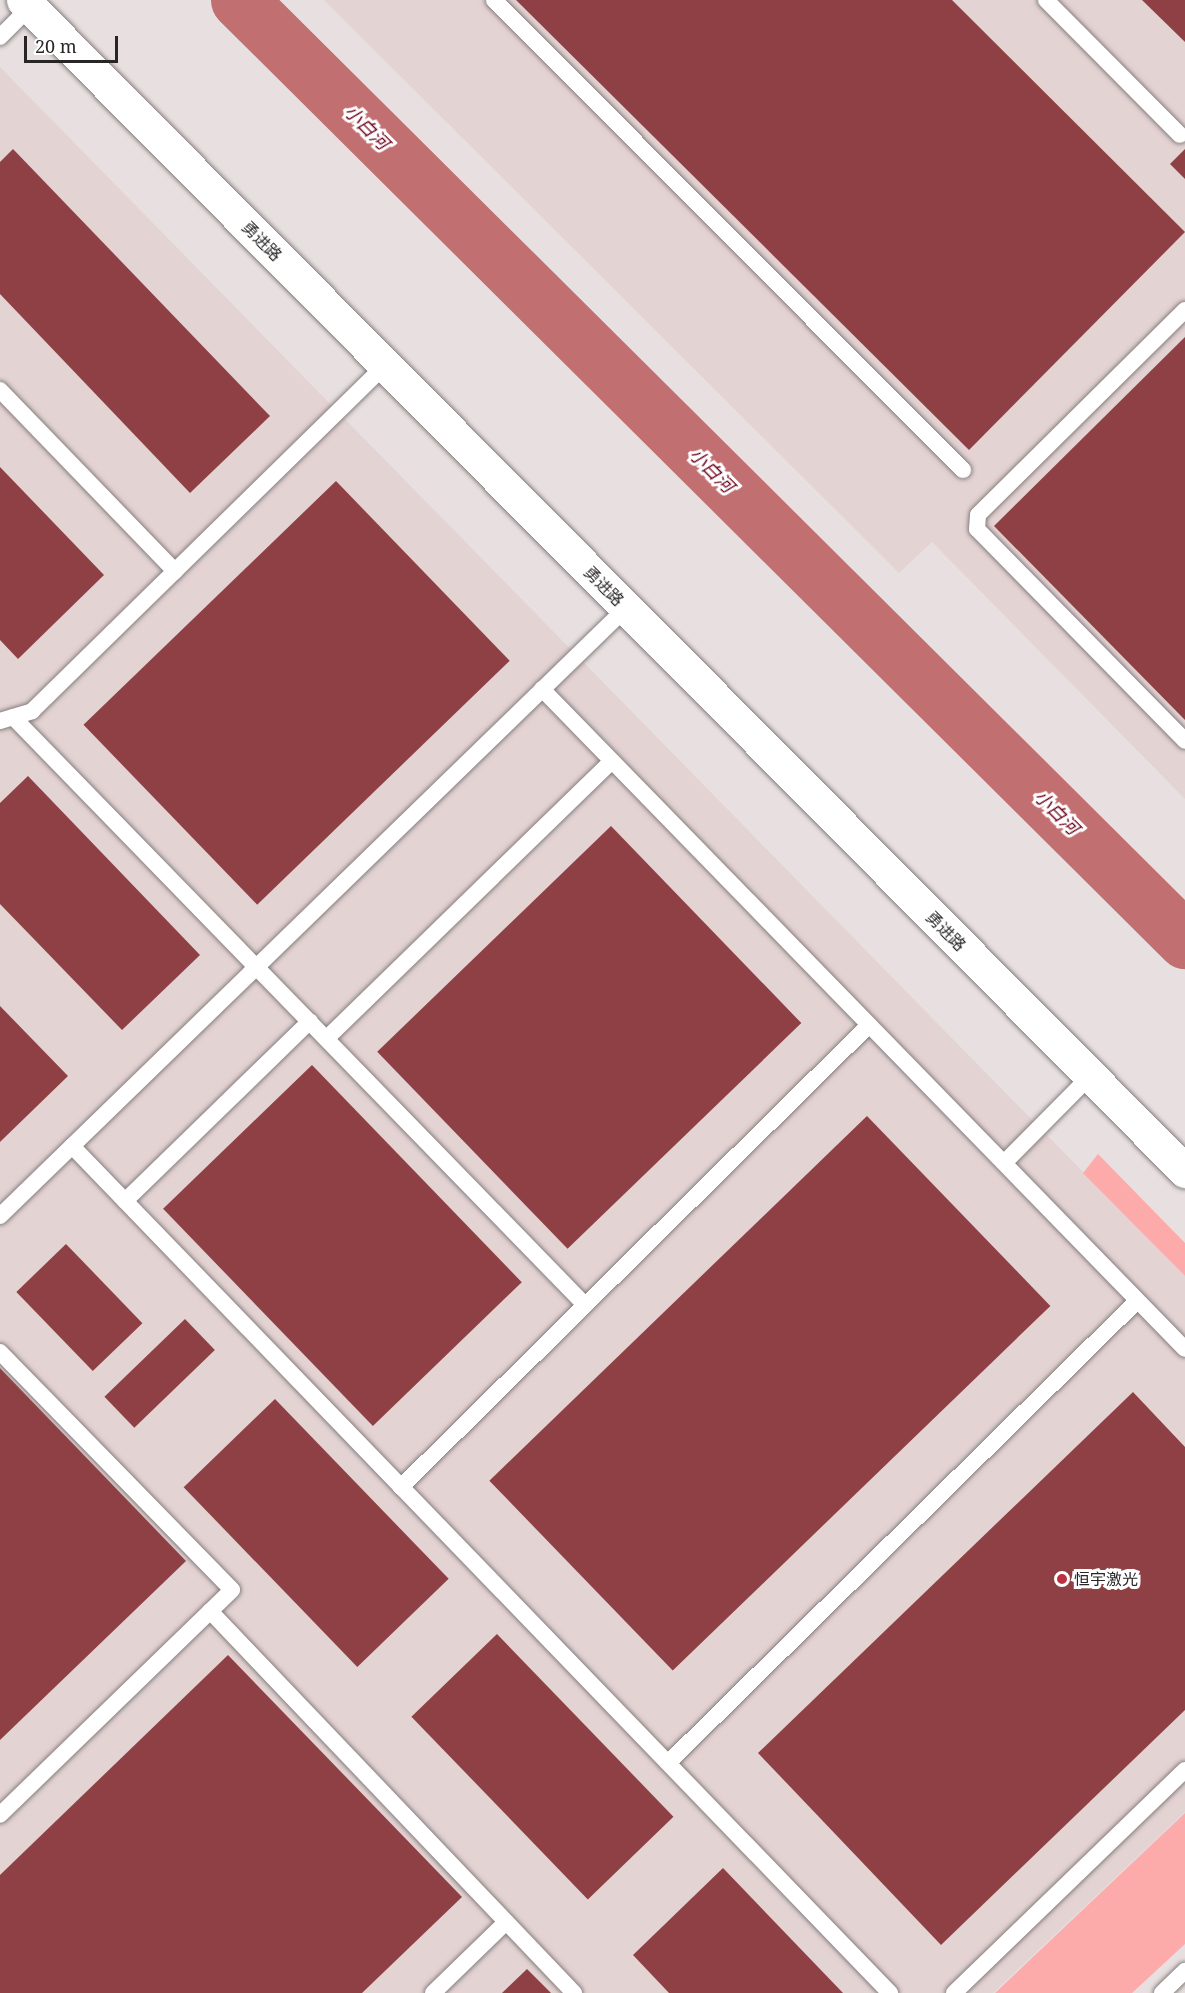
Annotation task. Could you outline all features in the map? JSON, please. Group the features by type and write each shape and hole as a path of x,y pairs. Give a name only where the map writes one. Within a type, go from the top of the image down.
{"street":[{"name":"勇进路","path":"26,4 1185,1171"}],"lane":[{"path":"494,0 963,470"},
{"path":"1046,0 1180,135"},
{"path":"0,37 26,4"},
{"path":"1185,310 978,515 977,529 1185,741"},
{"path":"385,365 32,711 7,719 257,966 585,1305"},
{"path":"0,390 175,571"},
{"path":"0,1216 626,608"},
{"path":"542,689 1185,1349"},
{"path":"327,1038 612,761"},
{"path":"125,1202 310,1021"},
{"path":"400,1487 869,1025"},
{"path":"1004,1163 1090,1076"},
{"path":"72,1146 890,1993"},
{"path":"668,1763 1137,1301"},
{"path":"0,1352 232,1590 0,1815"},
{"path":"210,1611 574,1993"},
{"path":"954,1993 1185,1770"},
{"path":"433,1993 506,1922"},
{"path":"1161,1993 1185,1971"}],"shaded area":[{"path":"324,0 1185,0 1185,799 932,542 899,573"},
{"path":"0,67 1185,1276 1185,1812 993,1993 0,1993"},
{"path":"1098,1154 1185,1243 1185,1276 1083,1173"},
{"path":"1185,1813 1185,1944 1132,1993 995,1993"}],"building":[{"path":"516,0 952,0 1185,232 969,450"},
{"path":"1142,0 1185,0 1185,42"},
{"path":"13,149 270,416 190,493 0,294 0,162"},
{"path":"1185,149 1185,179 1170,164"},
{"path":"1185,337 1185,720 994,526"},
{"path":"0,467 104,575 18,659 0,640"},
{"path":"336,481 510,661 257,905 84,725"},
{"path":"28,776 200,955 122,1030 0,904 0,803"},
{"path":"611,826 801,1023 568,1249 377,1052"},
{"path":"0,1006 68,1076 0,1142"},
{"path":"312,1065 522,1282 373,1426 163,1209"},
{"path":"867,1116 1050,1306 673,1671 489,1481"},
{"path":"66,1244 142,1323 93,1371 16,1292"},
{"path":"185,1319 215,1350 134,1428 104,1397"},
{"path":"0,1368 186,1561 0,1740"},
{"name":"恒宇激光","path":"1133,1392 1185,1447 1185,1710 941,1945 758,1753"},
{"path":"275,1399 449,1579 357,1667 184,1487"},
{"path":"497,1634 673,1817 588,1899 411,1717"},
{"path":"228,1655 462,1897 362,1993 0,1993 0,1875"},
{"path":"723,1868 843,1993 669,1993 633,1955"},
{"path":"527,1969 551,1993 502,1993"}],"waterway":[{"name":"小白河","path":"239,0 1185,940"}],"place":[{"name":"恒宇激光","path":"1062,1579"}]}
